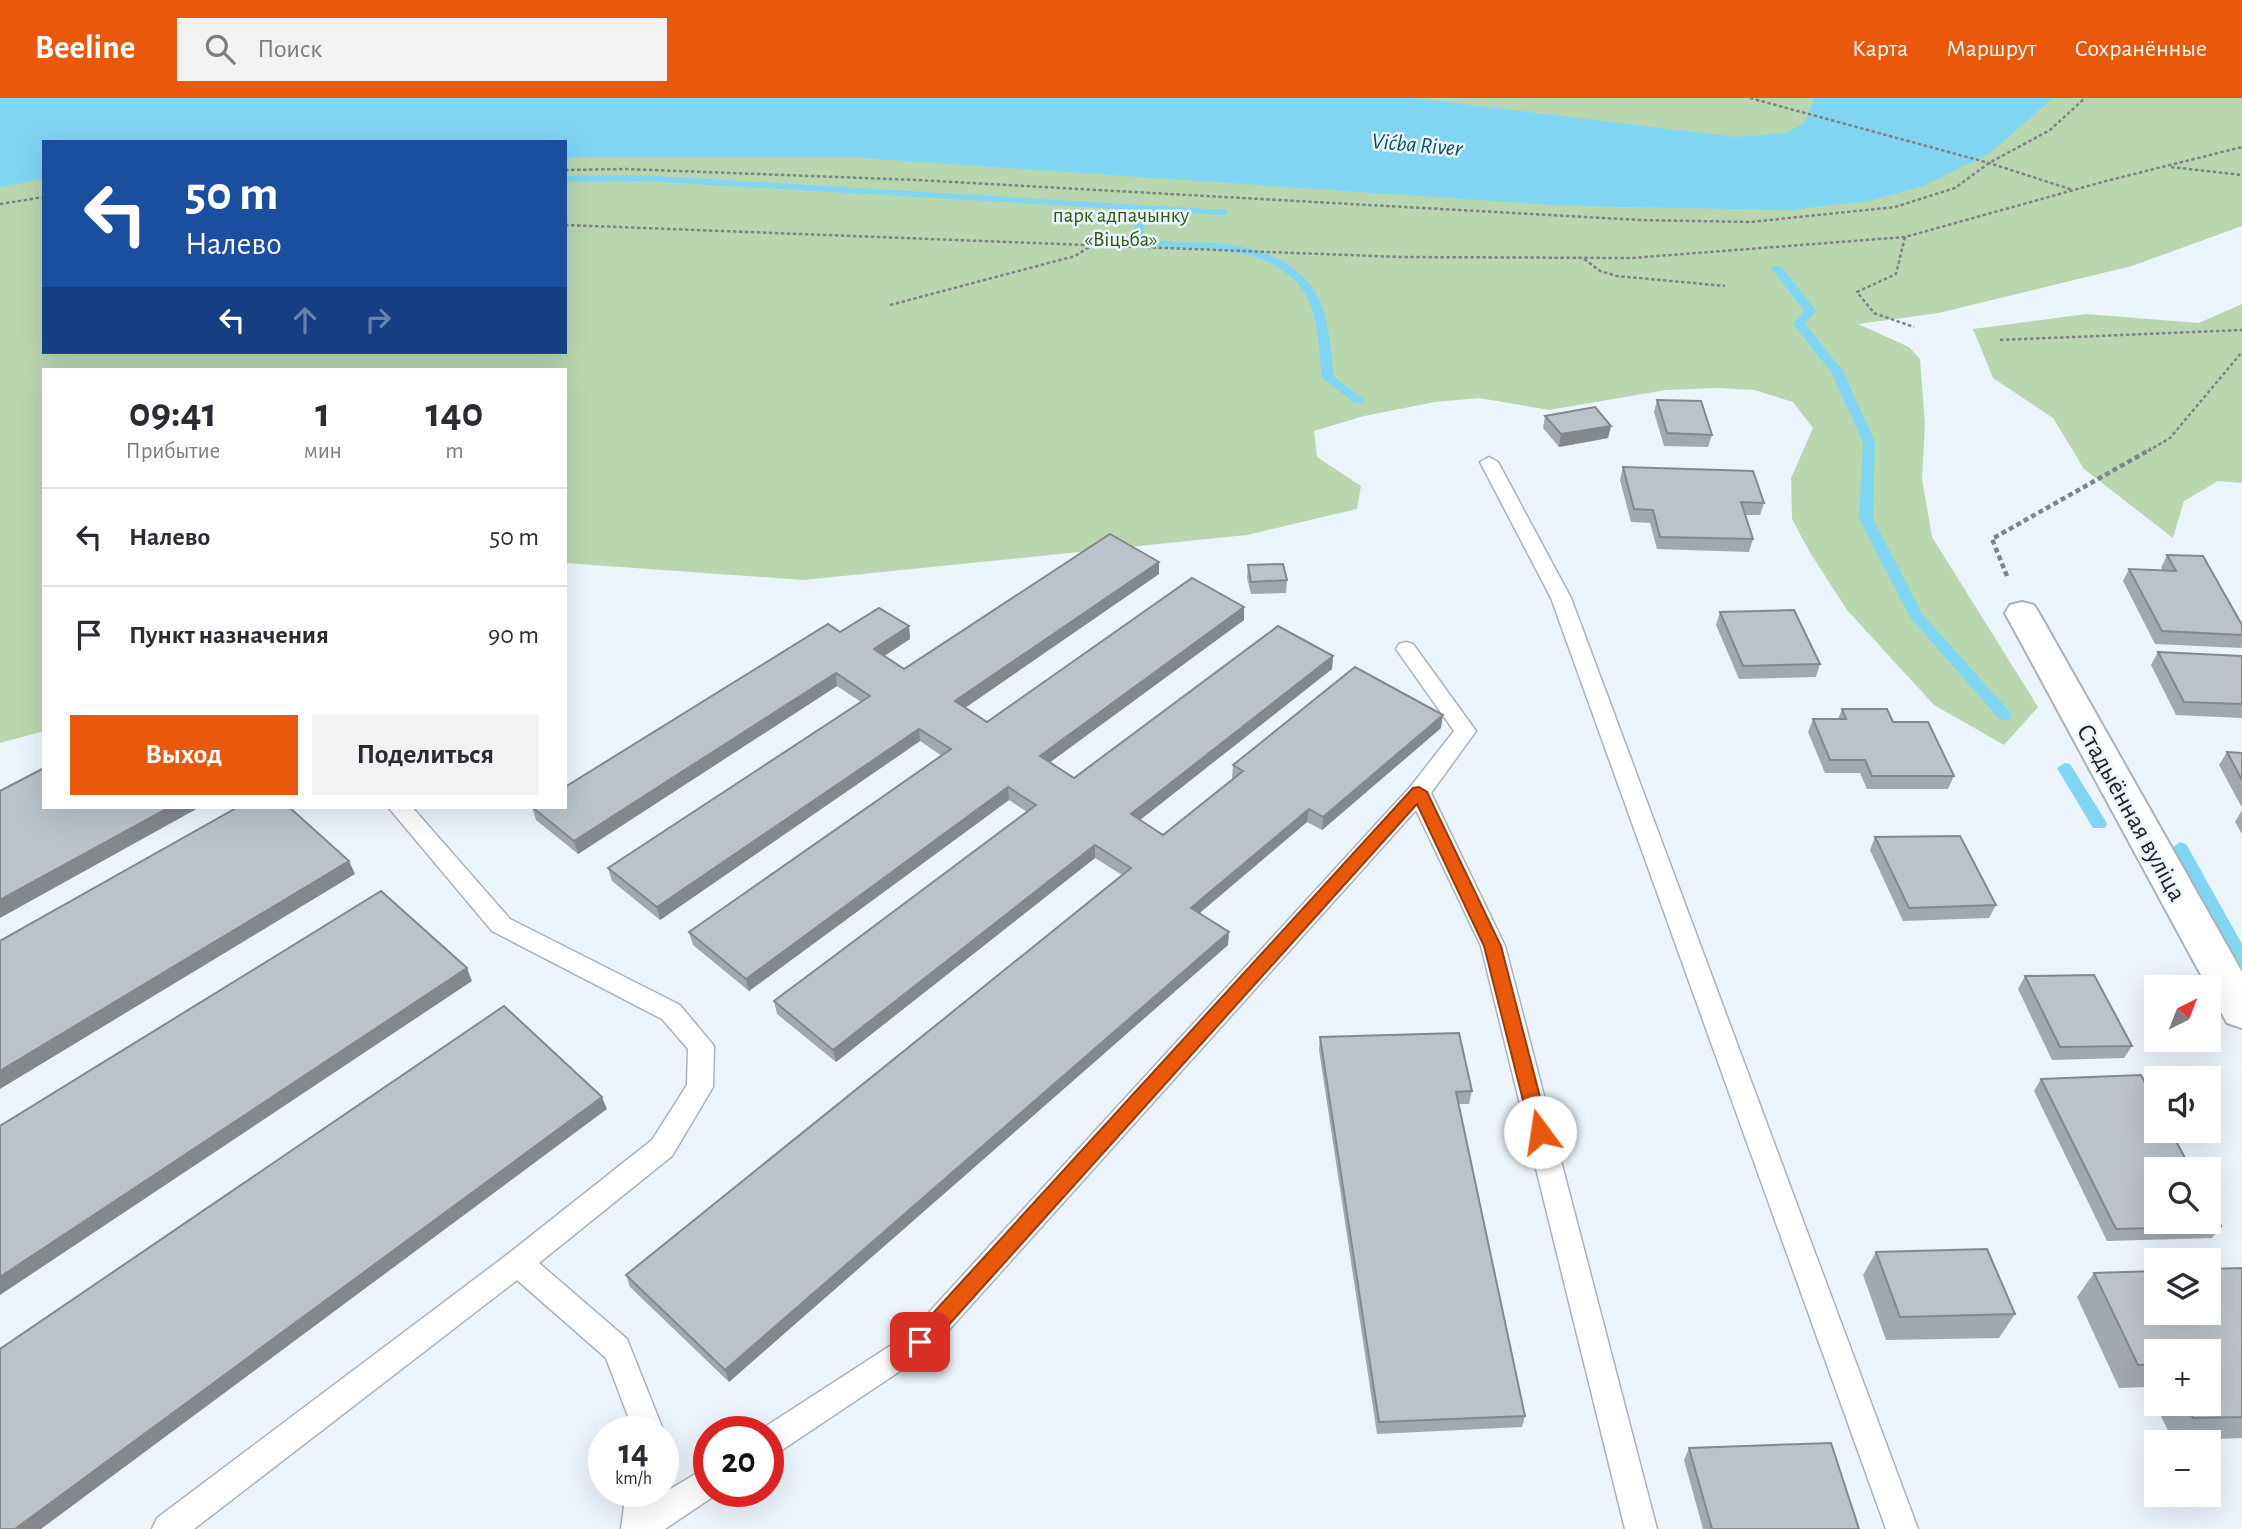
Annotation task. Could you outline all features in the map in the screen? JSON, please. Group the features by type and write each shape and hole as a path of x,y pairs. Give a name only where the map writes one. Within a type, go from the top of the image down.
{"street":[{"name":"Стадыённая вуліца","path":"2022,614 2242,1011"}],"lane":[{"path":"1489,462 1561,598 1902,1529"},
{"path":"784,1431 920,1342 1419,792 1465,731 1406,649"},
{"path":"1419,792 1493,946 1641,1529"},
{"path":"168,1529 518,1263 662,1148 700,1087 701,1046 671,1012 501,925 401,809"},
{"path":"518,1263 617,1349 644,1416"},
{"path":"637,1528 693,1491"},
{"path":"637,1528 640,1507"}],"path":[{"path":"1750,98 1989,163 2074,191"},
{"path":"567,170 626,169 917,180 1613,219 1751,222 1895,207 1955,188 1989,163 2050,130 2085,98"},
{"path":"567,225 1400,257 1631,258 1905,237 2242,147"},
{"path":"2167,166 2242,175"},
{"path":"0,204 42,197"},
{"path":"1905,237 1896,274 1857,292 1874,313 1914,327"},
{"path":"890,305 1075,256 1091,246"},
{"path":"1583,258 1600,271 1617,276 1725,286"},
{"path":"2000,340 2242,330"},
{"path":"2022,614 1992,539 2169,438 2242,352"}],"green space":[{"name":"парк адпачынку «Віцьба»","path":"0,98 2242,98 2242,226 2132,266 1939,313 1858,324 1909,347 1920,359 1925,423 1922,479 1932,537 2038,707 2004,745 1934,705 1847,610 1792,519 1791,478 1813,428 1793,402 1754,390 1666,390 1549,410 1479,398 1435,402 1364,416 1314,431 1317,457 1361,486 1357,509 1247,535 803,580 567,563 567,368 42,368 42,732 0,743"},
{"path":"2242,304 2242,483 2218,481 2184,501 2173,538 2084,469 2053,418 1993,378 1973,329 2086,314 2199,323"}],"water":[{"name":"Vićba River","path":"0,98 1413,98 1736,137 1785,133 1805,123 1814,98 2053,98 1990,153 1921,187 1868,201 1791,210 1566,206 860,158 567,158 567,140 42,140 42,179 0,187"}],"building":[{"path":"1657,400 1701,401 1712,435 1667,433"},
{"path":"1595,407 1611,426 1561,434 1545,416"},
{"path":"1623,467 1753,471 1764,503 1741,502 1753,539 1660,537 1653,510 1634,509"},
{"path":"1110,534 1159,562 955,701 987,722 1192,578 1244,607 1040,756 1074,778 1278,626 1333,656 1131,814 1163,835 1243,771 1233,765 1355,667 1443,715 1323,817 1309,809 1191,908 1229,932 725,1370 626,1275 1131,868 1095,845 833,1050 774,1001 1036,805 1008,787 746,979 689,932 951,749 919,729 657,907 608,868 870,696 836,673 574,841 534,809 567,809 567,786 828,624 840,632 879,608 909,626 874,649 904,669"},
{"path":"2167,555 2203,556 2242,625 2242,635 2162,631 2129,569 2176,571"},
{"path":"1283,564 1287,580 1251,582 1248,565"},
{"path":"1794,610 1820,664 1743,666 1720,612"},
{"path":"2158,652 2242,656 2242,704 2184,702"},
{"path":"1842,709 1887,709 1893,722 1928,722 1954,776 1872,776 1865,760 1830,760 1813,719 1846,719"},
{"path":"2227,752 2242,753 2242,780"},
{"path":"42,769 42,809 166,809 0,900 0,791"},
{"path":"234,809 291,809 349,861 0,1071 0,941"},
{"path":"1960,836 1996,905 1909,908 1875,837"},
{"path":"381,891 467,968 0,1277 0,1126"},
{"path":"2094,975 2132,1046 2060,1047 2025,976"},
{"path":"504,1006 602,1097 15,1529 0,1529 0,1349"},
{"path":"1459,1033 1472,1091 1456,1092 1525,1416 1379,1422 1320,1037"},
{"path":"2141,1075 2144,1081 2144,1143 2177,1143 2185,1157 2144,1157 2144,1228 2116,1229 2041,1079"},
{"path":"1987,1249 2015,1314 1900,1317 1876,1252"},
{"path":"2242,1268 2242,1417 2193,1418 2192,1416 2221,1416 2221,1339 2144,1339 2144,1365 2138,1365 2094,1273 2144,1271 2144,1325 2221,1325 2221,1269"},
{"path":"1831,1443 1859,1529 1712,1529 1689,1448"}],"waterway":[{"path":"567,179 641,178 1142,207"},
{"path":"1142,207 1223,212"},
{"path":"1142,207 1137,238 1163,244 1240,249 1270,258 1296,275 1318,310 1328,378 1359,400"},
{"path":"1777,268 1810,311 1799,324 1837,371 1869,442 1866,519 1917,617 2005,716"},
{"path":"2065,768 2099,824"},
{"path":"2180,848 2242,959"}],"route":[{"path":"920,1342 1419,792 1493,946 1540,1132"}]}
